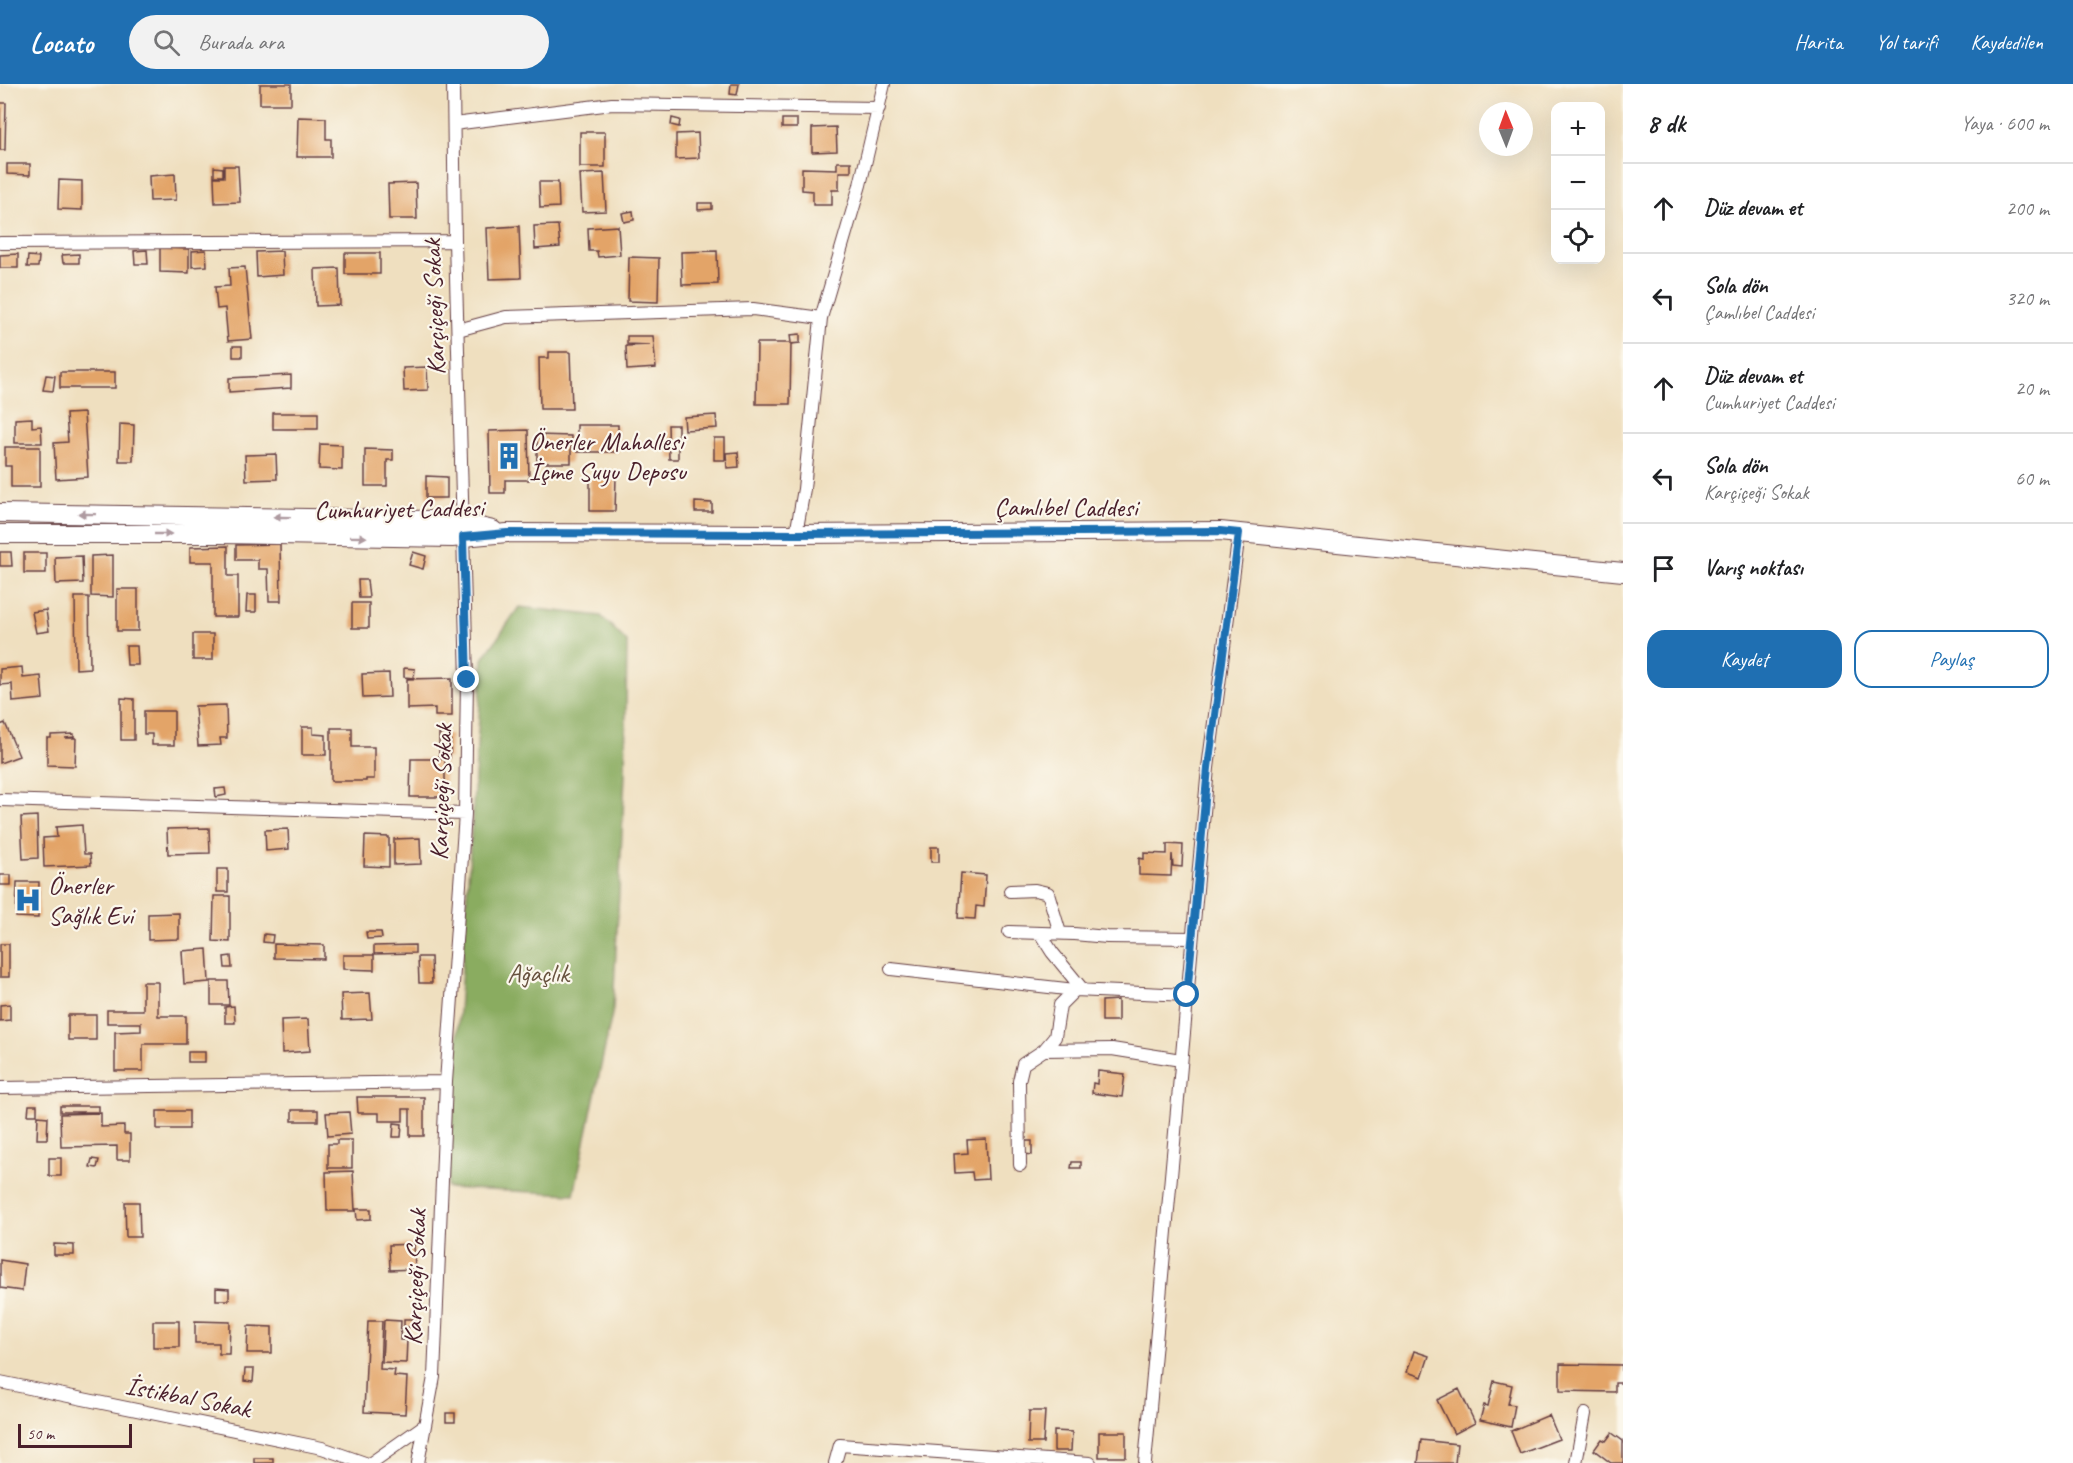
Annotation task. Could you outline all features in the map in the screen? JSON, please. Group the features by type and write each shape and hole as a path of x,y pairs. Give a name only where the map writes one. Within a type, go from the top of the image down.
{"main road":[{"name":"Cumhuriyet Caddesi","path":"0,513 430,520 463,530"},
{"name":"Cumhuriyet Caddesi","path":"0,534 222,534 463,530 507,533"},
{"name":"Çamlıbel Caddesi","path":"507,533 796,534 1220,531 1623,572"}],"street":[{"name":"Karçiçeği Sokak","path":"418,1463 434,1377 446,1082 465,814 467,680 453,84"},
{"path":"796,534 804,489 821,318 860,185 884,84"},
{"path":"454,124 612,104 879,108"},
{"path":"0,243 455,241"},
{"path":"458,330 506,317 753,309 821,318"},
{"path":"1145,1463 1208,768 1239,533"},
{"path":"0,800 465,814"},
{"path":"1010,891 1035,890 1048,893 1060,933"},
{"path":"1009,932 1192,938"},
{"path":"1040,933 1079,990"},
{"path":"891,969 1079,990 1187,995"},
{"path":"1020,1165 1019,1081 1023,1064 1044,1050 1056,1037 1060,1005 1079,990"},
{"path":"1044,1050 1112,1049 1181,1060"},
{"path":"0,1088 446,1082"},
{"name":"İstikbal Sokak","path":"0,1382 322,1448 365,1463"},
{"path":"1576,1463 1585,1414"},
{"path":"371,1463 425,1425"},
{"path":"835,1463 840,1445 1090,1463"}],"green space":[{"name":"Ağaçlık","path":"519,607 601,616 627,642 625,775 613,1009 574,1194 447,1188 483,659"}],"building":[{"path":"260,84 291,84 291,104 260,104"},
{"path":"731,84 739,84 737,95 730,94"},
{"path":"0,103 6,103 5,150 0,150"},
{"path":"298,117 326,118 326,139 331,139 331,157 297,157"},
{"path":"672,118 680,120 679,127 671,125"},
{"path":"782,119 797,119 797,128 782,128"},
{"path":"836,127 837,151 812,152 812,128"},
{"path":"580,132 605,132 605,167 580,167"},
{"path":"698,133 699,158 676,159 676,134"},
{"path":"837,162 851,162 851,172 839,172 839,190 832,190 832,205 813,205 813,191 802,190 802,168 837,169"},
{"path":"7,164 30,164 30,175 7,174"},
{"path":"224,166 238,166 240,202 215,203 214,177 224,177"},
{"path":"214,167 223,168 223,176 214,176"},
{"path":"604,173 606,211 582,212 580,174"},
{"path":"175,174 176,200 150,201 149,176"},
{"path":"59,180 82,181 82,210 58,209"},
{"path":"539,182 558,182 559,207 540,208"},
{"path":"416,183 417,219 389,219 388,184"},
{"path":"698,203 712,203 712,209 698,210"},
{"path":"633,211 634,220 624,222 622,213"},
{"path":"558,225 560,247 535,249 534,226"},
{"path":"519,226 521,278 489,279 487,228"},
{"path":"618,226 620,255 598,257 597,251 589,251 588,228"},
{"path":"160,248 189,249 189,273 160,272"},
{"path":"147,250 148,264 135,264 134,251"},
{"path":"206,250 207,266 192,267 192,251"},
{"path":"282,251 283,275 257,277 256,252"},
{"path":"717,251 718,284 682,285 681,252"},
{"path":"345,253 380,253 380,274 345,274"},
{"path":"18,254 18,268 0,268 0,255"},
{"path":"79,254 79,263 63,263 62,255"},
{"path":"28,256 39,257 38,267 27,267"},
{"path":"629,257 659,258 658,302 628,301"},
{"path":"245,267 252,339 228,341 225,308 217,309 215,287 230,286 229,268"},
{"path":"339,268 340,305 316,306 315,269"},
{"path":"800,334 800,343 791,344 790,404 756,404 757,343 791,343 790,335"},
{"path":"627,336 653,336 656,368 627,370 626,346 650,345 627,344"},
{"path":"233,346 242,346 242,357 233,357"},
{"path":"549,352 570,352 572,409 540,409 539,358 549,358"},
{"path":"427,367 428,390 404,391 403,368"},
{"path":"60,372 115,372 115,388 60,388"},
{"path":"46,375 55,376 53,391 43,390"},
{"path":"291,375 291,388 229,392 229,378"},
{"path":"84,413 88,477 56,479 54,443 68,442 66,414"},
{"path":"273,413 318,413 318,429 273,429"},
{"path":"716,415 717,428 685,430 684,417"},
{"path":"32,418 32,427 41,426 42,443 15,443 15,419"},
{"path":"120,424 134,425 133,461 119,461"},
{"path":"577,425 618,425 618,452 577,452"},
{"path":"668,425 678,425 678,459 669,459"},
{"name":"Önerler Mahallesi İçme Suyu Deposu","path":"528,430 529,480 505,480 505,493 490,493 489,431"},
{"path":"537,435 571,436 571,463 537,463"},
{"path":"714,438 725,438 725,460 714,460"},
{"path":"320,444 342,445 342,470 319,469"},
{"path":"5,447 40,447 40,487 11,487 11,466 5,466"},
{"path":"365,449 393,450 393,460 387,460 387,486 365,486"},
{"path":"738,452 739,467 727,468 726,453"},
{"path":"276,454 277,479 246,480 245,455"},
{"path":"426,476 447,477 447,498 426,498"},
{"path":"590,477 616,477 615,511 590,511"},
{"path":"695,502 712,503 712,512 695,512"},
{"path":"280,544 281,601 269,601 268,569 258,569 258,560 236,560 236,545"},
{"path":"228,546 228,576 238,576 238,617 213,617 213,562 190,562 190,547"},
{"path":"0,552 11,552 12,566 0,566"},
{"path":"413,552 426,556 423,569 409,565"},
{"path":"24,553 46,553 46,573 24,573"},
{"path":"113,555 113,597 91,596 91,556"},
{"path":"82,556 83,583 56,584 55,557"},
{"path":"358,580 367,580 369,598 359,598"},
{"path":"117,589 138,589 138,631 117,631"},
{"path":"247,595 256,595 256,612 246,612"},
{"path":"75,597 89,597 90,668 76,669"},
{"path":"352,603 369,603 369,628 352,628"},
{"path":"46,610 49,631 36,633 32,612"},
{"path":"193,634 213,634 213,660 193,660"},
{"path":"126,646 137,646 138,665 127,665"},
{"path":"22,667 23,678 41,676 43,699 13,702 12,684 0,685 0,669"},
{"path":"404,668 415,669 414,678 404,677"},
{"path":"389,673 390,697 363,698 362,674"},
{"path":"452,678 452,716 435,716 435,708 407,709 407,679"},
{"path":"121,698 134,699 134,740 121,740"},
{"path":"226,705 227,738 220,738 221,745 198,746 195,706"},
{"path":"144,711 174,711 174,745 152,745 152,734 144,734"},
{"path":"5,723 19,756 0,763 0,725"},
{"path":"302,727 313,727 313,734 326,735 326,755 302,755"},
{"path":"331,728 352,728 352,747 374,747 374,779 331,781"},
{"path":"74,734 74,737 65,738 76,738 75,766 47,765 47,738 51,738 51,735"},
{"path":"439,734 451,734 450,758 439,758"},
{"path":"411,759 445,759 445,797 410,797"},
{"path":"225,788 226,795 216,797 215,789"},
{"path":"37,816 38,858 23,859 21,817"},
{"path":"82,825 84,854 90,854 91,865 44,867 43,838 57,837 56,827"},
{"path":"209,828 210,853 168,854 167,829"},
{"path":"288,829 289,849 266,851 265,830"},
{"path":"365,836 389,837 389,867 364,866"},
{"path":"420,838 421,864 394,865 394,839"},
{"path":"1167,844 1183,845 1182,867 1173,866 1172,854 1171,876 1139,875 1139,858 1144,859 1144,853 1167,854"},
{"path":"931,847 939,847 939,862 931,862"},
{"path":"217,869 228,869 228,892 217,892"},
{"path":"961,873 986,875 984,907 976,906 975,919 958,918"},
{"path":"0,875 11,875 11,885 0,885"},
{"name":"Önerler Sağlık Evi","path":"17,882 39,882 38,918 16,917"},
{"path":"214,896 230,896 230,942 213,941"},
{"path":"179,913 179,939 148,940 148,914"},
{"path":"366,932 381,932 382,938 367,939"},
{"path":"264,934 273,935 272,943 263,942"},
{"path":"0,944 9,944 9,977 0,977"},
{"path":"274,944 324,945 324,959 274,958"},
{"path":"415,945 415,953 374,954 374,946"},
{"path":"207,949 209,982 184,984 182,951"},
{"path":"343,955 374,955 374,970 343,969"},
{"path":"231,956 232,968 225,968 224,957"},
{"path":"418,957 431,957 432,983 419,983"},
{"path":"211,981 228,981 229,1005 211,1005"},
{"path":"143,982 158,982 158,1016 186,1016 186,1044 143,1044 143,1071 115,1071 115,1032 141,1031 141,1023 107,1023 107,1010 143,1010"},
{"path":"370,993 372,1019 342,1020 341,994"},
{"path":"1118,1000 1118,1021 1102,1021 1102,1001"},
{"path":"10,1004 10,1020 0,1021 0,1005"},
{"path":"234,1006 235,1023 225,1023 225,1007"},
{"path":"68,1015 96,1015 96,1040 68,1040"},
{"path":"308,1019 310,1051 282,1053 281,1020"},
{"path":"188,1052 205,1052 205,1062 188,1062"},
{"path":"1098,1071 1125,1074 1122,1097 1092,1093 1093,1083 1097,1084"},
{"path":"357,1097 424,1097 424,1136 410,1136 410,1109 403,1109 403,1121 379,1121 379,1113 358,1113"},
{"path":"29,1105 37,1105 37,1115 28,1115"},
{"path":"60,1106 99,1106 99,1112 60,1112"},
{"path":"292,1110 318,1110 318,1121 292,1121"},
{"path":"157,1111 189,1111 189,1129 157,1129"},
{"path":"349,1112 351,1134 328,1136 326,1113"},
{"path":"101,1113 101,1127 124,1126 124,1134 130,1134 130,1160 117,1160 117,1146 61,1147 60,1114"},
{"path":"38,1116 48,1117 47,1139 37,1139"},
{"path":"394,1123 402,1124 401,1137 393,1137"},
{"path":"986,1139 988,1179 973,1180 972,1172 955,1173 954,1154 968,1153 967,1140"},
{"path":"337,1140 352,1140 352,1168 328,1168 328,1144 337,1144"},
{"path":"1025,1141 1032,1141 1032,1155 1025,1154"},
{"path":"49,1158 61,1158 61,1176 49,1176"},
{"path":"92,1159 99,1160 97,1168 90,1167"},
{"path":"1072,1162 1081,1162 1081,1168 1071,1168"},
{"path":"353,1171 355,1211 327,1211 326,1172"},
{"path":"125,1202 139,1202 140,1237 126,1237"},
{"path":"356,1209 371,1209 371,1219 357,1220"},
{"path":"54,1244 74,1245 74,1255 54,1255"},
{"path":"414,1244 415,1269 390,1270 389,1245"},
{"path":"0,1260 25,1264 22,1291 0,1288"},
{"path":"216,1288 229,1289 229,1300 216,1300"},
{"path":"404,1319 418,1319 418,1327 404,1327"},
{"path":"384,1320 401,1321 400,1340 407,1340 406,1363 382,1362"},
{"path":"153,1321 179,1321 179,1347 153,1347"},
{"path":"195,1321 230,1322 229,1354 219,1354 219,1343 195,1343"},
{"path":"368,1321 382,1321 380,1369 395,1370 394,1376 407,1377 405,1414 364,1412"},
{"path":"248,1326 272,1327 272,1353 247,1353"},
{"path":"1414,1351 1429,1356 1422,1377 1407,1372"},
{"path":"1560,1364 1622,1365 1622,1383 1615,1383 1615,1392 1560,1391"},
{"path":"245,1369 254,1369 253,1382 244,1381"},
{"path":"1494,1381 1512,1385 1508,1404 1515,1405 1511,1427 1480,1420 1484,1405 1488,1406"},
{"path":"1459,1389 1475,1423 1454,1434 1437,1400"},
{"path":"1029,1411 1045,1411 1043,1443 1028,1443"},
{"path":"446,1413 455,1413 455,1422 446,1422"},
{"path":"1549,1415 1559,1439 1520,1454 1511,1431"},
{"path":"1054,1431 1072,1432 1071,1451 1054,1451"},
{"path":"1099,1432 1126,1432 1126,1457 1099,1457"},
{"path":"1612,1433 1623,1441 1623,1463 1611,1463 1594,1450 1602,1439 1606,1441"},
{"path":"1421,1440 1457,1444 1455,1463 1418,1463"},
{"path":"254,1458 273,1458 273,1463 254,1463"}],"place":[{"name":"Önerler Mahallesi İçme Suyu Deposu","path":"509,456"},
{"name":"Önerler Sağlık Evi","path":"28,900"}],"route":[{"path":"467,680 463,537 507,533 796,534 1220,531 1239,533 1208,768 1187,995"}]}
